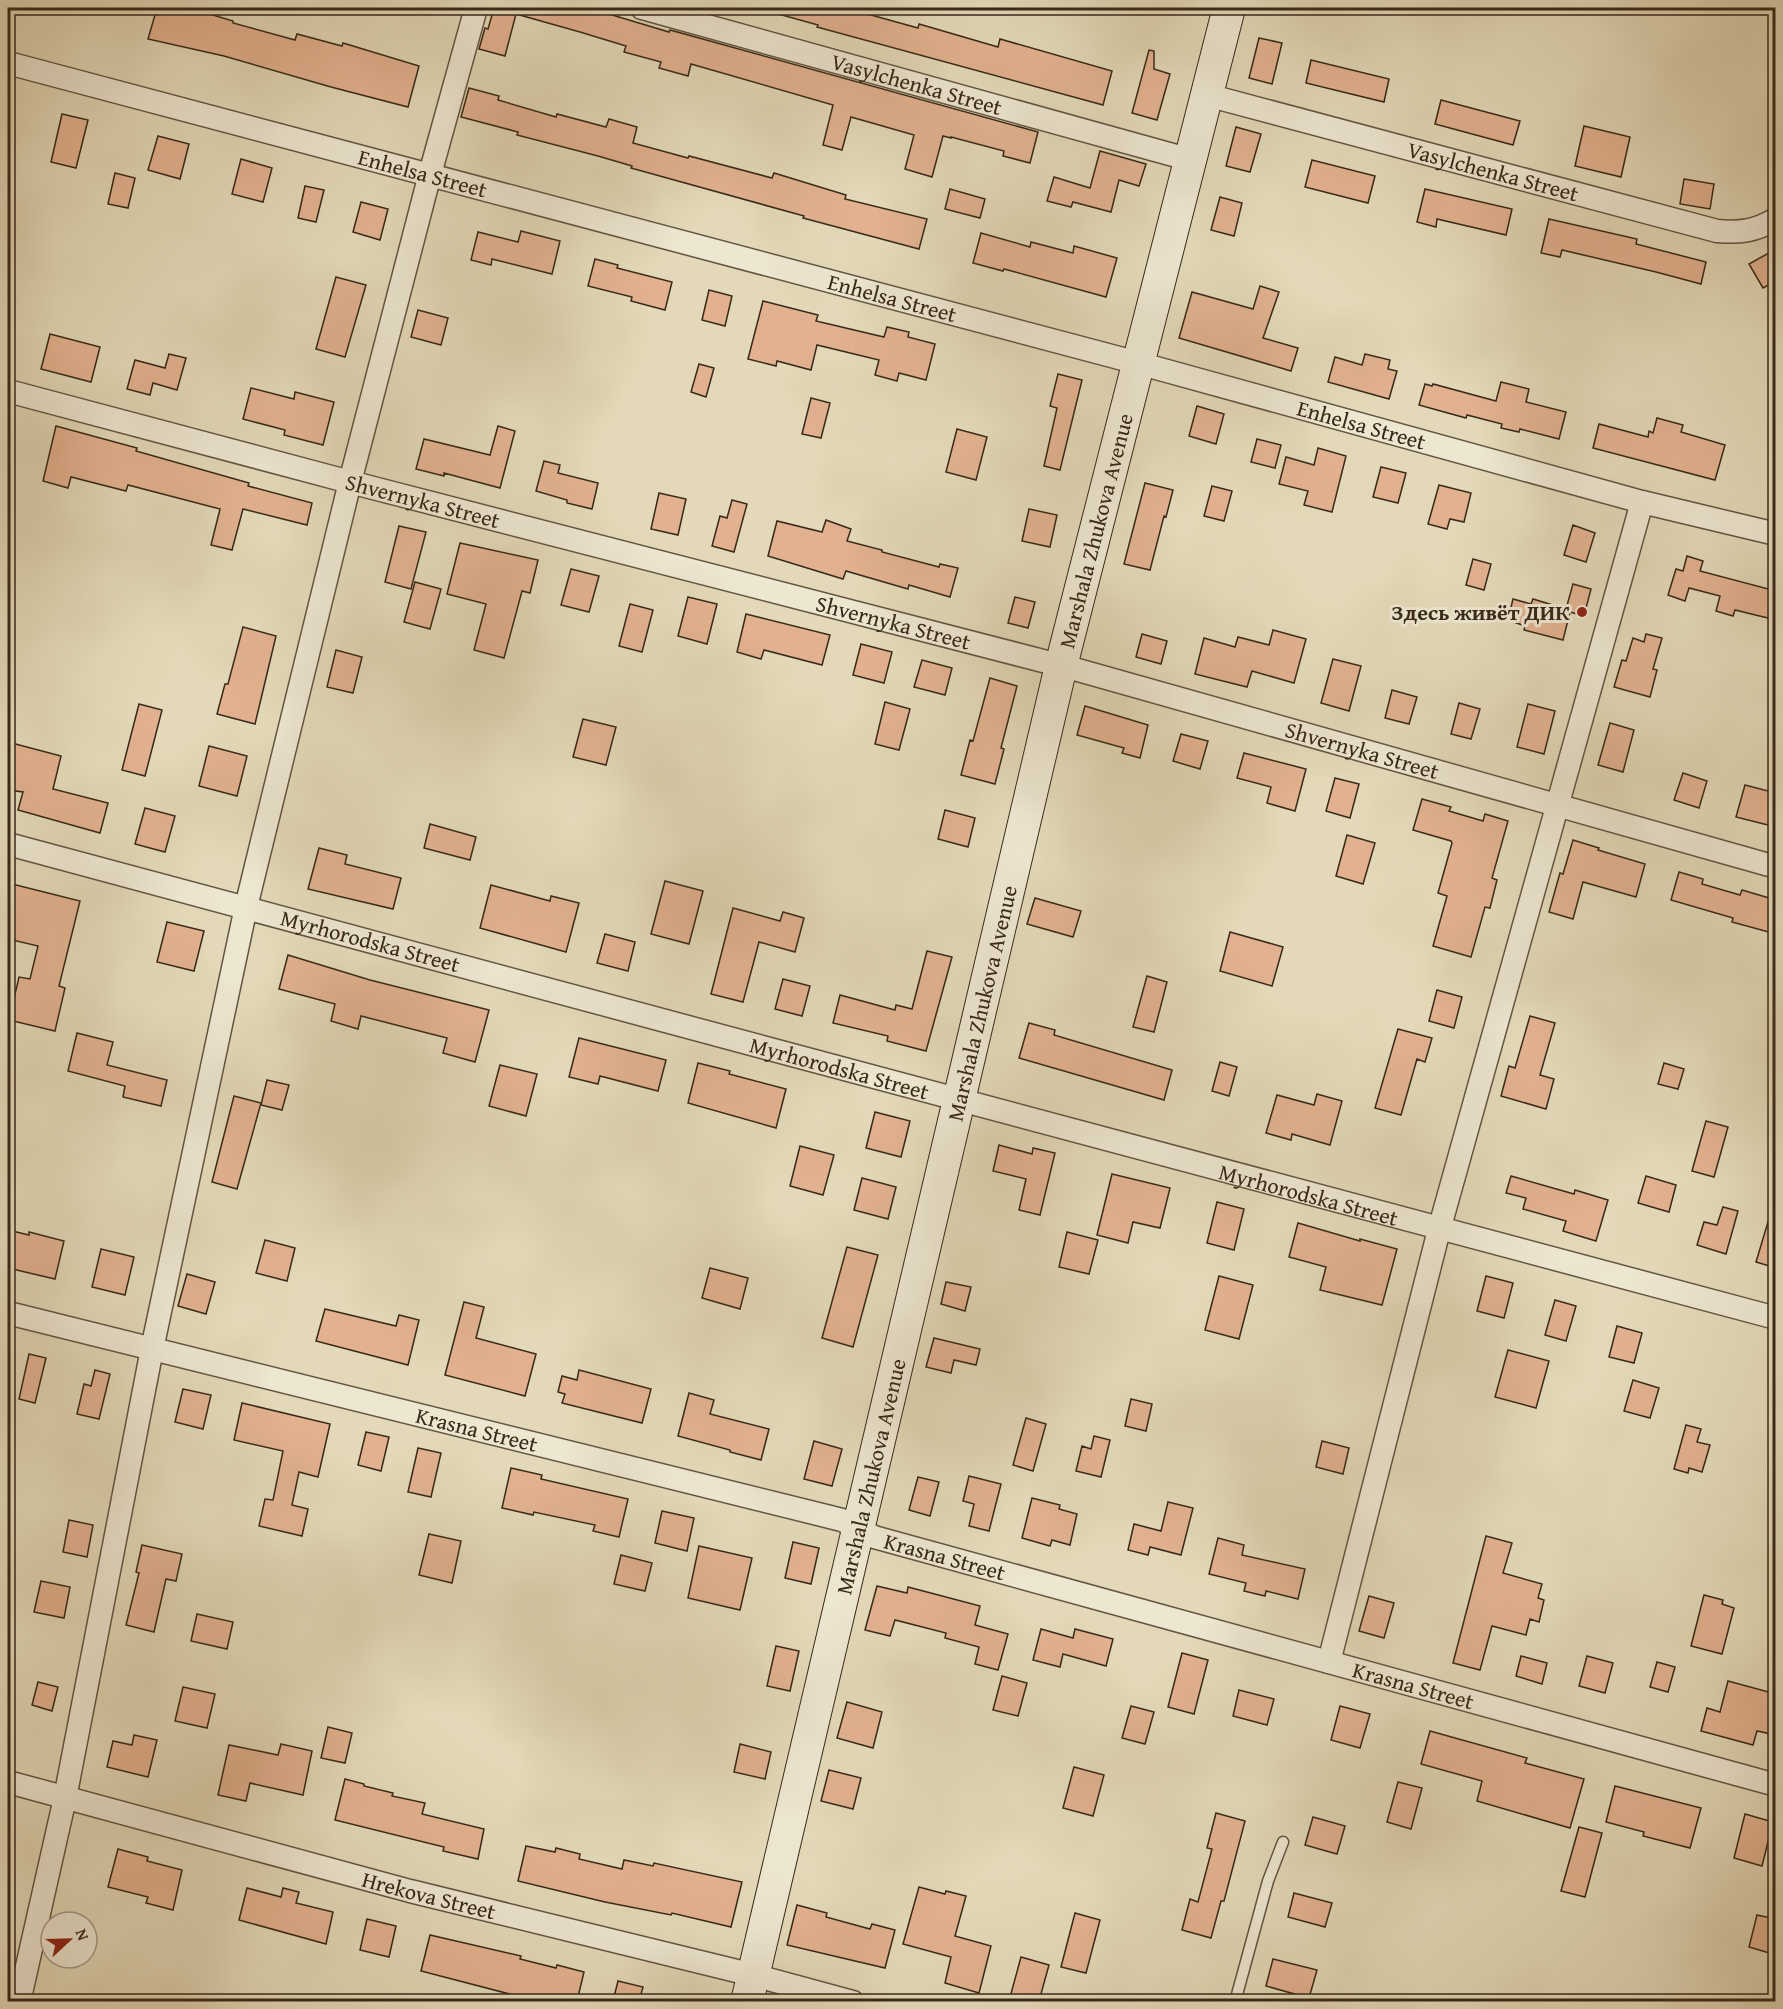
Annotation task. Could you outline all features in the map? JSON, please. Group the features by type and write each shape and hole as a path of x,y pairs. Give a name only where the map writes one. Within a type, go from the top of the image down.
{"street":[{"path":"19,2001 65,1798 152,1349 246,907 350,482 430,174 476,8"},
{"name":"Vasylchenka Street","path":"642,8 1191,160"},
{"name":"Marshala Zhukova Avenue","path":"750,1988 1061,666 1229,8"},
{"name":"Enhelsa Street","path":"8,63 1138,363 1642,502 1776,534"},
{"name":"Vasylchenka Street","path":"1208,96 1717,231 1738,233 1776,219"},
{"name":"Shvernyka Street","path":"8,392 1061,666 1776,867"},
{"path":"1329,1662 1439,1230 1642,502"},
{"name":"Myrhorodska Street","path":"8,844 959,1102 1776,1318"},
{"name":"Krasna Street","path":"8,1313 842,1520 874,1536 1776,1785"},
{"name":"Hrekova Street","path":"8,1782 411,1891 750,1988 853,2001"}],"lane":[{"path":"1235,2001 1268,1881 1282,1842"}],"building":[{"path":"157,8 182,8 203,12 295,40 297,34 342,46 343,43 419,66 408,107 224,56 148,39"},
{"path":"494,8 589,8 669,32 670,30 1038,132 1030,163 1003,156 1004,151 943,136 932,177 905,169 914,135 851,117 842,150 823,145 833,105 691,64 688,76 659,68 661,62 624,52 626,46 516,14 505,56 479,49"},
{"path":"772,8 846,8 918,28 919,24 998,47 1000,39 1112,71 1103,105 817,27 818,25 771,12"},
{"path":"1259,38 1282,43 1272,84 1249,78"},
{"path":"1149,50 1154,51 1154,69 1170,74 1157,120 1132,113"},
{"path":"1311,60 1389,79 1384,102 1306,83"},
{"path":"469,88 499,96 498,100 556,117 557,114 606,127 609,119 637,127 633,143 772,178 774,173 846,195 845,199 927,219 919,249 803,218 804,216 631,168 632,166 517,135 518,132 461,117"},
{"path":"1441,100 1520,121 1513,145 1435,124"},
{"path":"62,114 88,120 76,168 51,162"},
{"path":"1584,126 1630,137 1621,177 1575,166"},
{"path":"1236,127 1261,134 1250,172 1226,166"},
{"path":"158,136 189,144 180,179 148,170"},
{"path":"1100,151 1146,164 1139,186 1119,180 1111,212 1073,202 1071,207 1047,201 1054,177 1090,188"},
{"path":"241,159 272,168 263,202 232,194"},
{"path":"1312,160 1375,176 1368,203 1305,187"},
{"path":"115,173 135,178 128,208 108,204"},
{"path":"1684,179 1714,184 1710,209 1680,204"},
{"path":"305,186 324,190 316,222 298,218"},
{"path":"950,189 985,199 980,218 945,209"},
{"path":"1425,189 1512,209 1506,235 1437,219 1436,227 1417,222"},
{"path":"1220,197 1242,203 1234,236 1211,230"},
{"path":"361,202 388,209 380,240 353,232"},
{"path":"1549,219 1637,239 1636,244 1706,262 1701,284 1562,250 1560,257 1541,253"},
{"path":"521,231 560,241 552,274 492,259 491,265 471,260 478,232 518,242"},
{"path":"981,233 1030,247 1031,242 1073,253 1074,246 1117,258 1106,297 1004,269 1003,271 973,263"},
{"path":"1776,249 1776,281 1763,288 1749,264"},
{"path":"595,259 618,265 617,268 672,282 665,310 631,301 632,297 588,286"},
{"path":"336,277 366,285 345,357 316,349"},
{"path":"1260,286 1279,292 1263,338 1298,348 1291,371 1179,338 1192,292 1253,309"},
{"path":"709,290 732,296 725,326 702,320"},
{"path":"763,301 818,315 816,321 884,337 887,327 909,332 908,337 935,344 926,380 899,373 897,381 875,375 879,360 817,345 811,370 777,361 776,366 748,359"},
{"path":"418,310 448,318 441,345 411,337"},
{"path":"50,334 100,347 91,382 41,369"},
{"path":"169,354 186,358 177,390 153,383 150,395 127,389 135,360 165,368"},
{"path":"1365,354 1390,360 1388,369 1397,371 1389,399 1328,382 1335,357 1362,365"},
{"path":"699,364 714,368 706,397 691,392"},
{"path":"1058,374 1082,380 1060,470 1044,466 1057,408 1050,406"},
{"path":"1501,382 1529,389 1526,402 1566,412 1559,439 1520,429 1519,432 1501,428 1502,424 1467,415 1466,418 1419,405 1425,384 1432,386 1433,384 1496,401"},
{"path":"251,388 294,399 295,392 334,402 323,445 284,435 285,430 243,419"},
{"path":"811,398 830,403 821,438 802,434"},
{"path":"1197,406 1224,414 1216,444 1189,436"},
{"path":"1657,418 1683,425 1681,432 1725,445 1715,480 1593,448 1599,424 1648,437 1649,431 1653,433"},
{"path":"56,426 137,448 136,451 249,483 248,486 312,503 307,525 243,509 232,550 211,545 220,509 128,485 126,491 71,477 68,488 43,481"},
{"path":"498,426 515,431 500,488 444,473 444,476 416,469 424,439 490,455"},
{"path":"957,429 987,437 976,480 946,472"},
{"path":"1257,439 1281,445 1275,468 1251,462"},
{"path":"1318,448 1346,456 1332,512 1304,505 1308,491 1279,484 1286,457 1314,465"},
{"path":"544,461 560,465 558,473 598,483 592,509 567,503 567,500 536,491"},
{"path":"1381,467 1406,473 1398,503 1373,497"},
{"path":"1145,483 1173,490 1150,570 1124,564"},
{"path":"1439,485 1471,493 1464,522 1450,519 1447,529 1428,524"},
{"path":"1212,486 1232,491 1224,521 1204,516"},
{"path":"659,493 686,499 678,535 651,529"},
{"path":"732,500 747,504 734,552 712,546 720,516 727,518"},
{"path":"1029,509 1057,515 1050,547 1022,541"},
{"path":"826,520 851,529 847,541 939,567 940,564 958,568 950,597 909,585 908,589 846,571 843,579 768,556 777,521 822,532"},
{"path":"1573,525 1595,533 1586,562 1564,555"},
{"path":"399,526 426,532 411,589 385,582"},
{"path":"460,543 538,560 530,593 522,591 504,658 474,650 486,604 447,594"},
{"path":"1687,556 1703,561 1700,571 1776,591 1776,620 1735,610 1733,616 1716,611 1720,596 1689,588 1685,601 1668,595 1676,569 1683,571"},
{"path":"1473,559 1491,564 1484,590 1466,585"},
{"path":"571,569 599,576 589,612 561,605"},
{"path":"415,582 441,589 430,629 404,622"},
{"path":"1573,584 1591,589 1584,616 1570,612 1563,640 1524,630 1525,626 1508,620 1513,599 1531,604 1533,599 1566,609"},
{"path":"688,597 717,604 707,644 678,636"},
{"path":"1015,597 1035,602 1028,628 1008,623"},
{"path":"630,604 653,610 642,652 619,646"},
{"path":"746,614 830,635 822,665 764,650 761,659 737,652"},
{"path":"243,627 276,636 255,724 217,714 225,684 228,684"},
{"path":"1273,630 1306,639 1294,683 1252,671 1247,687 1195,674 1204,638 1235,647 1238,637 1269,645"},
{"path":"1142,634 1167,641 1161,664 1136,657"},
{"path":"1646,634 1662,638 1653,669 1657,670 1650,697 1614,687 1622,660 1626,661 1633,638 1644,642"},
{"path":"861,644 892,652 884,683 853,675"},
{"path":"336,650 362,657 353,693 327,687"},
{"path":"1333,659 1361,666 1349,711 1321,703"},
{"path":"922,660 952,668 945,695 914,687"},
{"path":"990,678 1017,686 1001,748 1004,749 995,784 961,775"},
{"path":"1392,690 1417,697 1409,724 1385,718"},
{"path":"885,702 910,709 899,750 875,744"},
{"path":"1459,703 1480,709 1471,739 1451,734"},
{"path":"139,704 162,710 145,776 122,770"},
{"path":"1528,704 1555,711 1544,754 1517,747"},
{"path":"1085,706 1148,725 1140,758 1122,753 1124,748 1077,735"},
{"path":"583,719 616,727 606,765 573,757"},
{"path":"1610,723 1634,730 1623,772 1598,765"},
{"path":"1181,734 1208,741 1200,769 1173,761"},
{"path":"8,742 61,756 53,789 108,803 100,833 18,810 23,792 8,790"},
{"path":"209,746 247,756 237,796 199,786"},
{"path":"1244,753 1306,769 1295,811 1267,803 1271,787 1237,778"},
{"path":"1683,773 1707,781 1699,808 1674,800"},
{"path":"1335,778 1359,784 1350,818 1326,811"},
{"path":"1745,785 1776,793 1776,827 1736,817"},
{"path":"1422,799 1451,807 1449,811 1483,821 1485,814 1508,821 1492,878 1497,880 1490,908 1485,907 1471,957 1433,946 1447,896 1438,893 1452,843 1413,830"},
{"path":"145,808 175,816 165,852 135,844"},
{"path":"945,810 975,818 968,847 938,839"},
{"path":"430,824 476,837 470,860 424,848"},
{"path":"1347,835 1375,843 1363,884 1336,876"},
{"path":"1573,840 1645,864 1636,897 1583,882 1573,919 1549,912 1560,873 1563,874"},
{"path":"319,848 347,855 345,864 401,878 393,909 308,889"},
{"path":"1679,872 1703,879 1702,884 1740,895 1742,890 1776,900 1776,934 1732,922 1733,918 1671,900"},
{"path":"665,881 703,891 689,944 651,934"},
{"path":"8,883 80,901 59,986 65,988 55,1031 9,1020 19,977 30,979 38,946 8,939"},
{"path":"491,885 550,901 551,896 579,903 566,952 480,928"},
{"path":"1035,898 1081,911 1073,937 1027,924"},
{"path":"733,908 780,921 783,912 804,918 795,952 759,942 743,1002 711,994"},
{"path":"167,922 204,931 194,971 157,962"},
{"path":"1230,932 1283,947 1272,986 1220,971"},
{"path":"605,934 635,942 628,971 597,963"},
{"path":"927,951 952,957 926,1051 887,1041 888,1036 833,1023 840,995 895,1010 896,1005 912,1009"},
{"path":"288,955 370,980 489,1010 475,1062 443,1053 447,1038 361,1016 358,1029 331,1021 335,1004 279,989"},
{"path":"1147,976 1167,982 1154,1032 1133,1027"},
{"path":"783,979 810,986 802,1016 775,1009"},
{"path":"1437,990 1462,997 1454,1028 1429,1021"},
{"path":"1530,1016 1555,1023 1540,1075 1554,1079 1546,1109 1501,1096 1509,1066 1515,1068"},
{"path":"1029,1023 1055,1030 1054,1035 1172,1070 1164,1100 1019,1058"},
{"path":"1398,1029 1432,1038 1425,1062 1417,1059 1401,1115 1375,1108"},
{"path":"77,1033 113,1042 107,1065 167,1080 161,1106 123,1097 125,1086 68,1071"},
{"path":"579,1038 666,1060 658,1091 600,1076 598,1084 569,1077"},
{"path":"1220,1062 1237,1067 1229,1096 1212,1091"},
{"path":"698,1063 786,1089 776,1128 688,1103"},
{"path":"1664,1063 1684,1069 1678,1089 1658,1084"},
{"path":"500,1065 537,1074 526,1116 489,1106"},
{"path":"267,1080 289,1085 282,1110 261,1105"},
{"path":"1317,1094 1342,1101 1330,1145 1292,1134 1291,1140 1266,1133 1277,1095 1314,1105"},
{"path":"234,1096 261,1103 237,1189 212,1182"},
{"path":"875,1112 910,1121 901,1157 866,1148"},
{"path":"1706,1121 1728,1127 1714,1177 1692,1171"},
{"path":"999,1145 1032,1154 1033,1148 1055,1153 1040,1215 1019,1210 1026,1179 993,1171"},
{"path":"800,1146 834,1155 823,1195 790,1186"},
{"path":"1112,1174 1170,1188 1160,1228 1133,1222 1128,1243 1097,1235"},
{"path":"1511,1176 1574,1194 1575,1190 1608,1200 1596,1241 1563,1231 1566,1221 1523,1209 1526,1198 1506,1193"},
{"path":"1646,1176 1676,1185 1669,1212 1638,1203"},
{"path":"862,1178 896,1187 888,1219 854,1210"},
{"path":"1217,1202 1244,1209 1234,1250 1207,1243"},
{"path":"1723,1207 1738,1211 1726,1254 1697,1245 1704,1222 1717,1225"},
{"path":"1771,1212 1776,1213 1776,1268 1756,1262"},
{"path":"1298,1223 1397,1249 1382,1305 1320,1290 1326,1267 1289,1257"},
{"path":"8,1230 29,1235 29,1232 64,1241 55,1279 8,1268"},
{"path":"1067,1232 1098,1240 1089,1274 1059,1267"},
{"path":"265,1240 295,1248 287,1281 256,1273"},
{"path":"847,1247 878,1255 853,1347 822,1338"},
{"path":"101,1249 134,1257 125,1295 92,1287"},
{"path":"710,1268 748,1278 740,1309 702,1298"},
{"path":"187,1274 215,1282 206,1314 178,1306"},
{"path":"1219,1276 1253,1285 1239,1339 1205,1330"},
{"path":"1486,1276 1513,1283 1504,1318 1477,1311"},
{"path":"946,1282 971,1287 965,1311 941,1304"},
{"path":"1555,1300 1576,1306 1566,1341 1545,1335"},
{"path":"464,1302 484,1307 476,1338 536,1354 525,1396 445,1375"},
{"path":"325,1309 396,1326 399,1315 419,1320 408,1365 316,1341"},
{"path":"1617,1326 1642,1333 1634,1363 1609,1357"},
{"path":"934,1338 980,1349 976,1365 954,1360 951,1373 926,1367"},
{"path":"1508,1350 1549,1361 1536,1408 1495,1397"},
{"path":"29,1354 46,1358 35,1403 19,1399"},
{"path":"95,1370 110,1374 99,1419 77,1414 84,1384 91,1386"},
{"path":"579,1370 651,1389 642,1423 562,1403 565,1394 558,1392 562,1376 577,1380"},
{"path":"1633,1380 1659,1388 1650,1418 1624,1411"},
{"path":"183,1389 211,1395 203,1429 175,1422"},
{"path":"689,1393 714,1400 710,1414 769,1429 761,1460 678,1436"},
{"path":"1131,1399 1152,1404 1146,1431 1125,1426"},
{"path":"242,1403 330,1424 318,1477 299,1472 292,1505 308,1509 302,1536 259,1526 265,1499 273,1500 283,1451 234,1440"},
{"path":"1026,1418 1046,1424 1033,1471 1013,1465"},
{"path":"1686,1425 1701,1429 1697,1442 1710,1445 1702,1472 1689,1468 1688,1473 1674,1469"},
{"path":"366,1432 389,1437 381,1471 358,1465"},
{"path":"1094,1436 1110,1440 1101,1477 1076,1471 1082,1446 1091,1449"},
{"path":"814,1441 842,1449 832,1486 804,1479"},
{"path":"1322,1441 1349,1448 1343,1474 1316,1467"},
{"path":"418,1448 441,1453 431,1497 408,1492"},
{"path":"511,1468 542,1475 541,1479 628,1499 619,1537 593,1531 595,1525 534,1512 533,1515 502,1508"},
{"path":"969,1476 1001,1484 989,1531 969,1526 974,1504 963,1501"},
{"path":"918,1477 939,1482 930,1516 909,1510"},
{"path":"1032,1498 1060,1505 1059,1509 1077,1514 1070,1545 1052,1540 1050,1546 1022,1538"},
{"path":"1168,1502 1193,1508 1181,1555 1150,1547 1148,1555 1128,1550 1134,1524 1161,1531"},
{"path":"662,1511 694,1518 687,1551 655,1543"},
{"path":"69,1520 93,1525 87,1557 63,1552"},
{"path":"429,1534 461,1541 452,1583 419,1575"},
{"path":"1486,1536 1512,1543 1503,1573 1542,1584 1538,1598 1544,1600 1539,1622 1530,1619 1526,1635 1492,1626 1480,1670 1453,1663"},
{"path":"1218,1538 1244,1545 1242,1555 1305,1569 1298,1599 1266,1591 1265,1596 1244,1591 1246,1583 1209,1574"},
{"path":"793,1542 819,1548 811,1584 785,1578"},
{"path":"142,1545 182,1554 176,1581 166,1579 154,1632 126,1625 139,1573 136,1572"},
{"path":"699,1546 752,1558 740,1610 688,1598"},
{"path":"621,1555 652,1563 645,1591 614,1584"},
{"path":"41,1581 70,1587 64,1618 34,1612"},
{"path":"877,1586 907,1593 908,1587 980,1606 975,1625 1008,1634 998,1670 975,1664 979,1647 945,1638 946,1633 895,1620 890,1636 865,1630"},
{"path":"1704,1595 1723,1600 1722,1604 1734,1608 1722,1654 1691,1646"},
{"path":"1369,1596 1394,1603 1384,1638 1359,1631"},
{"path":"197,1614 233,1622 227,1649 191,1641"},
{"path":"1041,1629 1073,1638 1075,1629 1113,1639 1106,1666 1063,1654 1060,1667 1033,1660"},
{"path":"776,1646 799,1651 790,1691 767,1686"},
{"path":"1182,1653 1208,1660 1194,1714 1168,1707"},
{"path":"1521,1656 1547,1663 1542,1684 1516,1676"},
{"path":"1587,1656 1613,1663 1605,1693 1579,1686"},
{"path":"1657,1662 1675,1667 1668,1692 1650,1687"},
{"path":"1002,1676 1027,1683 1018,1716 993,1710"},
{"path":"1728,1681 1776,1694 1776,1735 1757,1731 1753,1745 1701,1731 1707,1708 1720,1712"},
{"path":"38,1682 58,1687 52,1711 32,1705"},
{"path":"183,1687 215,1694 207,1728 175,1721"},
{"path":"1239,1690 1274,1699 1267,1725 1233,1716"},
{"path":"847,1702 882,1712 873,1748 837,1738"},
{"path":"1131,1706 1154,1712 1145,1744 1122,1738"},
{"path":"1340,1706 1370,1714 1360,1748 1331,1740"},
{"path":"328,1727 352,1733 345,1763 321,1758"},
{"path":"1430,1731 1527,1758 1525,1763 1584,1779 1570,1828 1477,1801 1482,1781 1421,1764"},
{"path":"134,1735 157,1740 148,1777 107,1767 113,1741 132,1745"},
{"path":"281,1744 312,1751 303,1795 250,1783 246,1801 218,1795 229,1745 278,1755"},
{"path":"740,1744 771,1752 765,1779 734,1772"},
{"path":"1074,1767 1104,1775 1093,1816 1063,1808"},
{"path":"829,1770 861,1778 853,1809 821,1801"},
{"path":"345,1779 393,1793 392,1796 425,1803 422,1814 484,1829 478,1859 443,1851 444,1847 335,1820"},
{"path":"1398,1782 1422,1788 1411,1829 1387,1822"},
{"path":"1615,1786 1701,1808 1690,1848 1643,1836 1644,1832 1606,1822"},
{"path":"1216,1813 1245,1821 1224,1901 1221,1901 1211,1938 1182,1930 1190,1899 1198,1902 1212,1849 1207,1848"},
{"path":"1745,1814 1773,1822 1762,1866 1734,1858"},
{"path":"1313,1817 1345,1826 1337,1854 1305,1845"},
{"path":"1579,1827 1602,1833 1585,1897 1561,1891"},
{"path":"526,1846 555,1852 556,1848 580,1854 579,1859 622,1869 624,1860 653,1866 654,1863 742,1882 731,1927 672,1913 671,1915 605,1902 518,1881"},
{"path":"118,1849 148,1857 147,1861 182,1870 173,1910 146,1903 148,1897 108,1887"},
{"path":"919,1887 945,1894 946,1891 966,1896 955,1936 991,1946 979,1993 945,1983 951,1957 903,1944"},
{"path":"247,1888 281,1897 283,1888 299,1892 296,1903 333,1912 326,1944 239,1920"},
{"path":"1294,1893 1332,1903 1325,1927 1288,1917"},
{"path":"797,1905 827,1913 826,1917 870,1929 872,1924 895,1930 885,1968 787,1945"},
{"path":"1075,1913 1100,1920 1086,1973 1061,1967"},
{"path":"1757,1915 1776,1919 1776,1955 1749,1947"},
{"path":"367,1919 396,1926 389,1957 360,1950"},
{"path":"430,1935 521,1956 520,1959 556,1968 557,1965 584,1972 577,2001 524,2001 525,1998 421,1971"},
{"path":"1021,1957 1049,1965 1039,2001 1009,2001"},
{"path":"1273,1959 1317,1970 1309,1998 1266,1986"},
{"path":"618,1981 643,1987 639,2001 613,2001"}],"place":[{"name":"Здесь живёт ДИК","path":"1582,612"}]}
